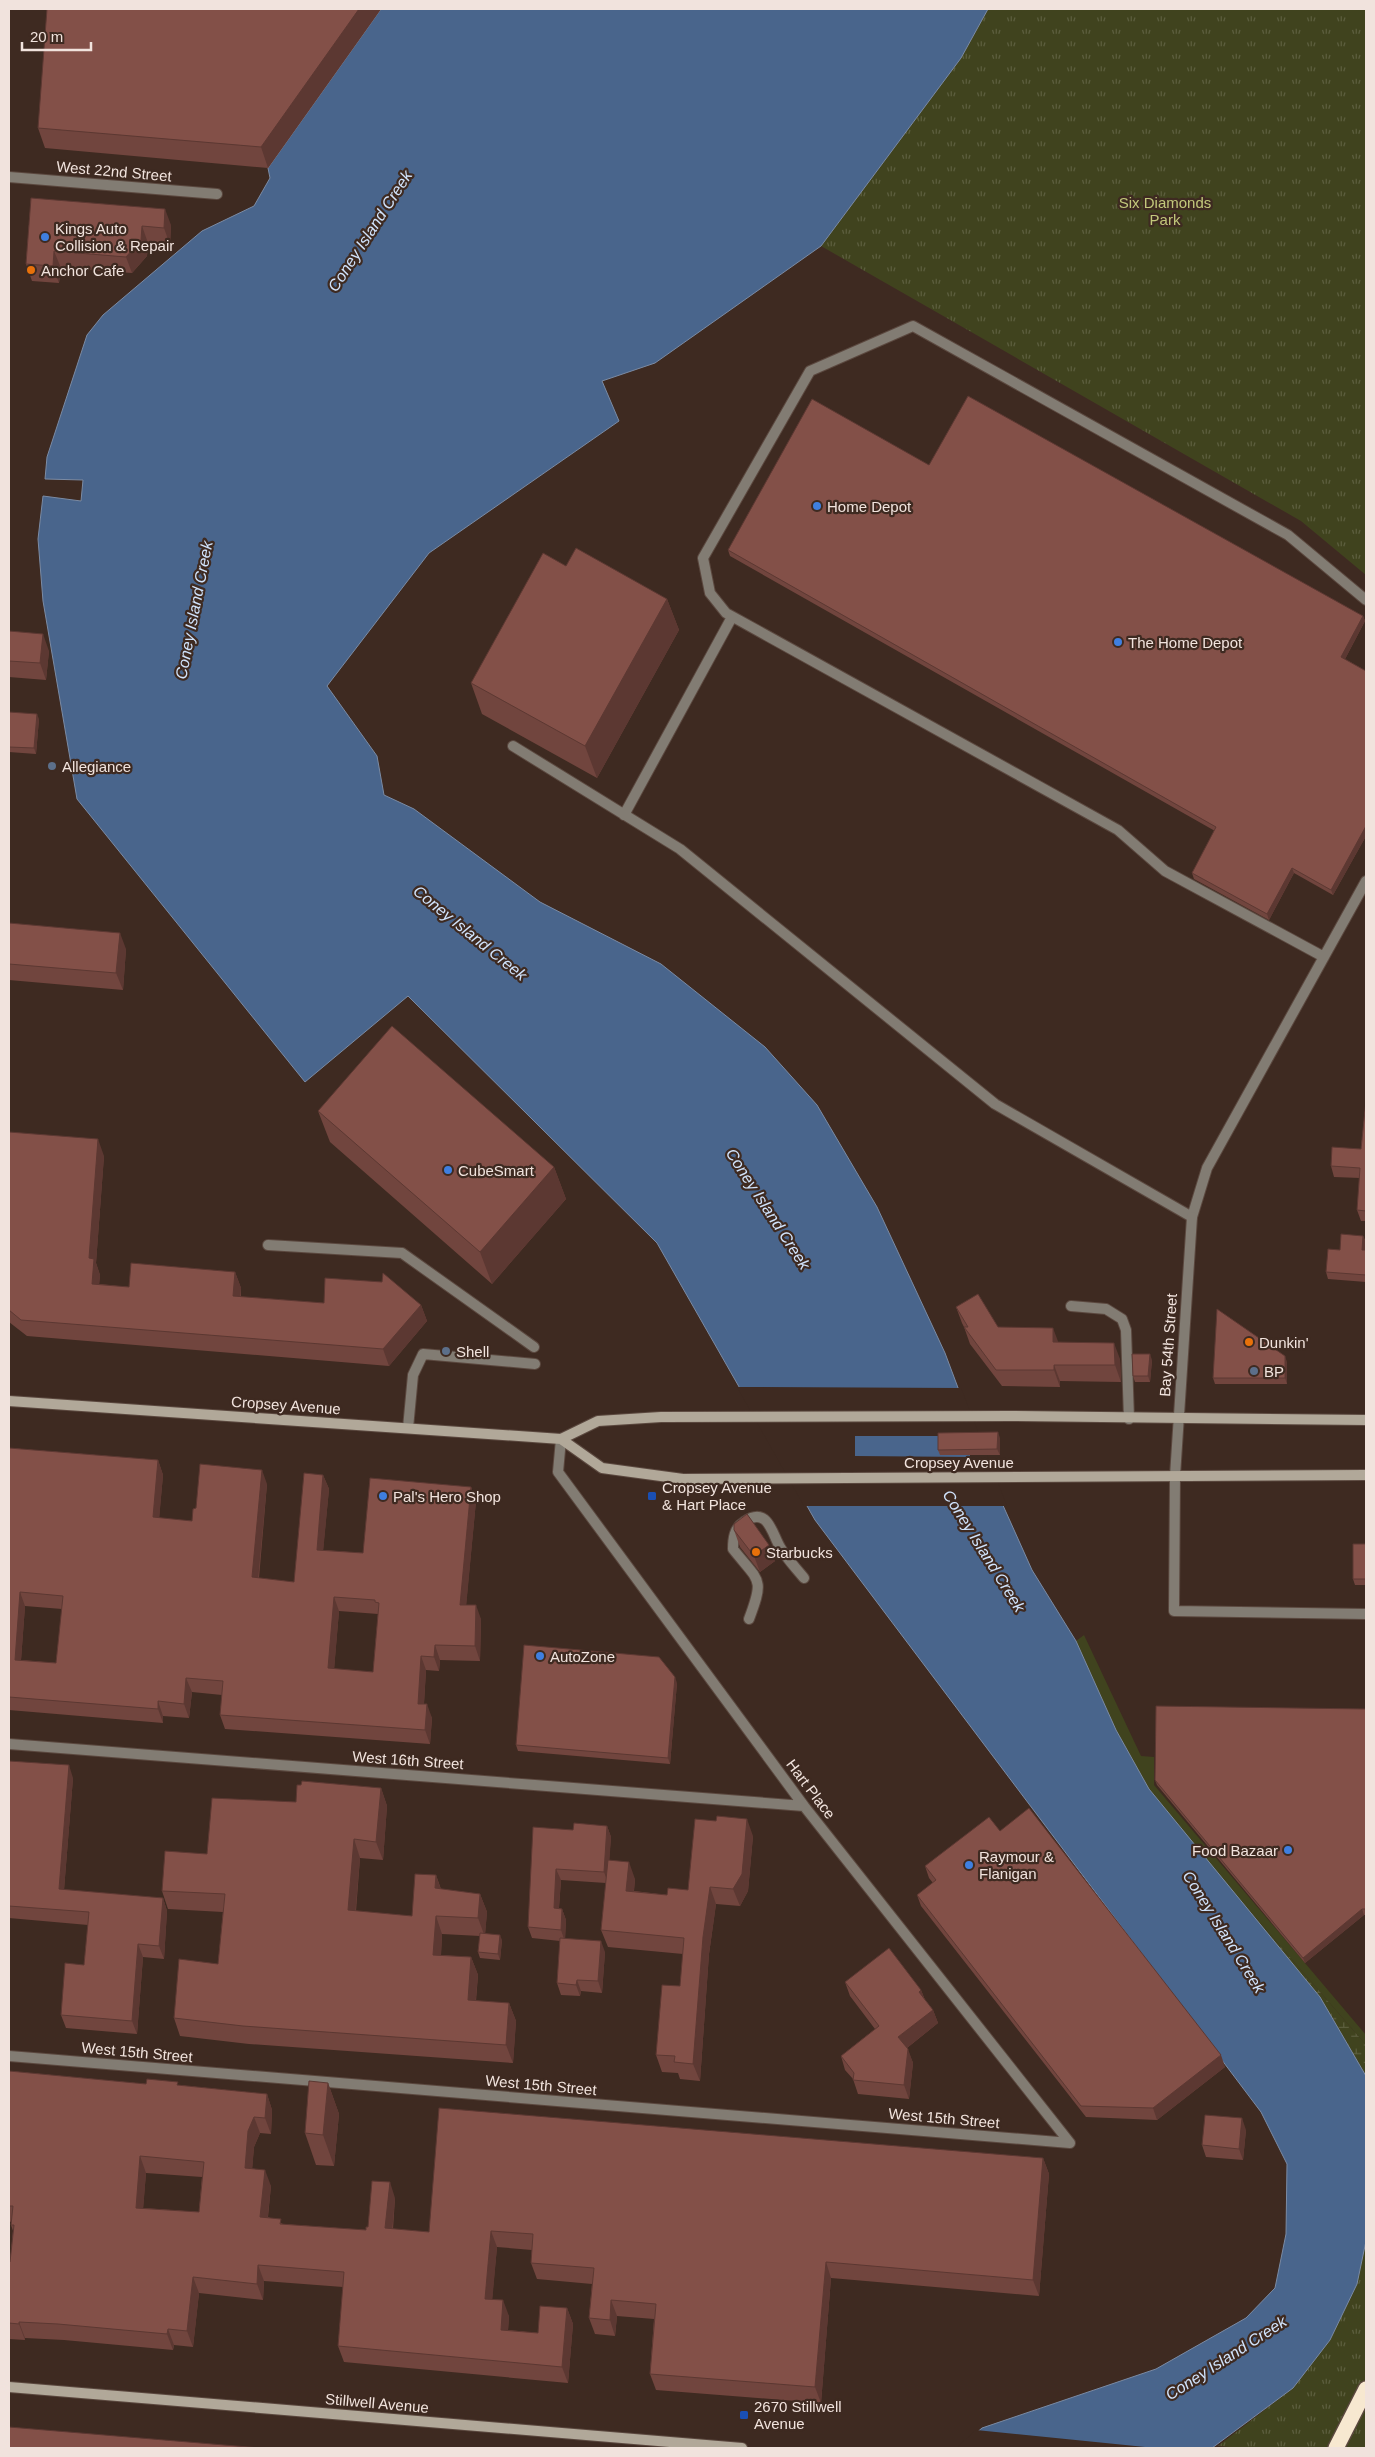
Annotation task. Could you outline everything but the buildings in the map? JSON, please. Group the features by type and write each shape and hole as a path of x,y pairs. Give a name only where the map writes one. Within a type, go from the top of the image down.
{"highway":[{"path":"1336,2448 1366,2389"}],"main road":[{"name":"Cropsey Avenue","path":"9,1401 561,1439 602,1468 683,1479 1366,1475"},
{"path":"561,1439 598,1421 661,1417 1012,1416 1129,1419 1366,1420"},
{"name":"Stillwell Avenue","path":"9,2387 742,2448"}],"street":[{"name":"West 22nd Street","path":"9,177 216,194"},
{"path":"1324,958 1165,871 1118,830 732,617 726,613 710,593 703,558 810,371 913,326 1288,535 1366,600"},
{"path":"624,815 732,617"},
{"path":"513,746 680,849 995,1104 1192,1217"},
{"name":"Bay 54th Street","path":"1366,881 1207,1168 1192,1217 1175,1476 1174,1612 1366,1614"},
{"path":"268,1245 402,1253 534,1347"},
{"path":"1071,1306 1106,1309 1122,1319 1126,1330 1129,1419"},
{"path":"408,1428 412,1374 424,1354 535,1364"},
{"name":"Hart Place","path":"561,1439 558,1472 804,1806 1070,2143"},
{"path":"749,1619 759,1592 758,1581 733,1549 736,1530 742,1522 758,1518 767,1521 774,1530 780,1547 804,1578"},
{"name":"West 16th Street","path":"9,1744 804,1806"},
{"name":"West 15th Street","path":"9,2056 1070,2143"}],"green space":[{"name":"Six Diamonds Park","path":"988,9 1366,9 1366,575 1301,521 821,246 961,58"},
{"path":"1084,1635 1141,1756 1154,1757 1154,1785 1366,2035 1366,2045 1229,1887 1149,1789 1116,1730 1076,1641"},
{"path":"1229,1887 1366,2045 1366,2076 1320,1997"},
{"path":"1366,2241 1366,2448 1242,2448 1218,2446 1293,2388 1330,2340 1357,2284"}],"water":[{"name":"Coney Island Creek","path":"381,9 988,9 961,58 821,246 655,363 602,381 619,421 429,553 327,686 377,756 384,795 414,809 540,902 661,964 765,1047 817,1105 877,1207 945,1353 997,1492 1032,1570 1076,1641 1116,1730 1149,1789 1320,1997 1366,2076 1366,2241 1357,2284 1330,2340 1293,2388 1212,2448 959,2448 982,2428 1156,2369 1246,2318 1275,2288 1286,2234 1287,2164 1261,2112 815,1520 657,1243 408,996 305,1082 77,799 43,601 38,539 43,496 81,501 83,480 45,479 47,457 87,335 103,315 202,231 254,206 270,178 268,168"}],"pier":[{"path":"737,1387 961,1388 1007,1506 804,1506","holes":["855,1436 970,1436 970,1457 855,1456"]},
{"path":"976,2430 1155,2448 956,2448"}],"place":[{"name":"Kings Auto Collision & Repair","path":"45,237"},
{"name":"Anchor Cafe","path":"31,270"},
{"name":"Home Depot","path":"817,506"},
{"name":"The Home Depot","path":"1118,642"},
{"name":"Allegiance","path":"52,766"},
{"name":"CubeSmart","path":"448,1170"},
{"name":"Dunkin'","path":"1249,1342"},
{"name":"Shell","path":"446,1351"},
{"name":"BP","path":"1254,1371"},
{"name":"Pal's Hero Shop","path":"383,1496"},
{"name":"Cropsey Avenue & Hart Place","path":"652,1496"},
{"name":"Starbucks","path":"756,1552"},
{"name":"AutoZone","path":"540,1656"},
{"name":"Food Bazaar","path":"1288,1850"},
{"name":"Raymour & Flanigan","path":"969,1865"},
{"name":"2670 Stillwell Avenue","path":"744,2415"}]}
